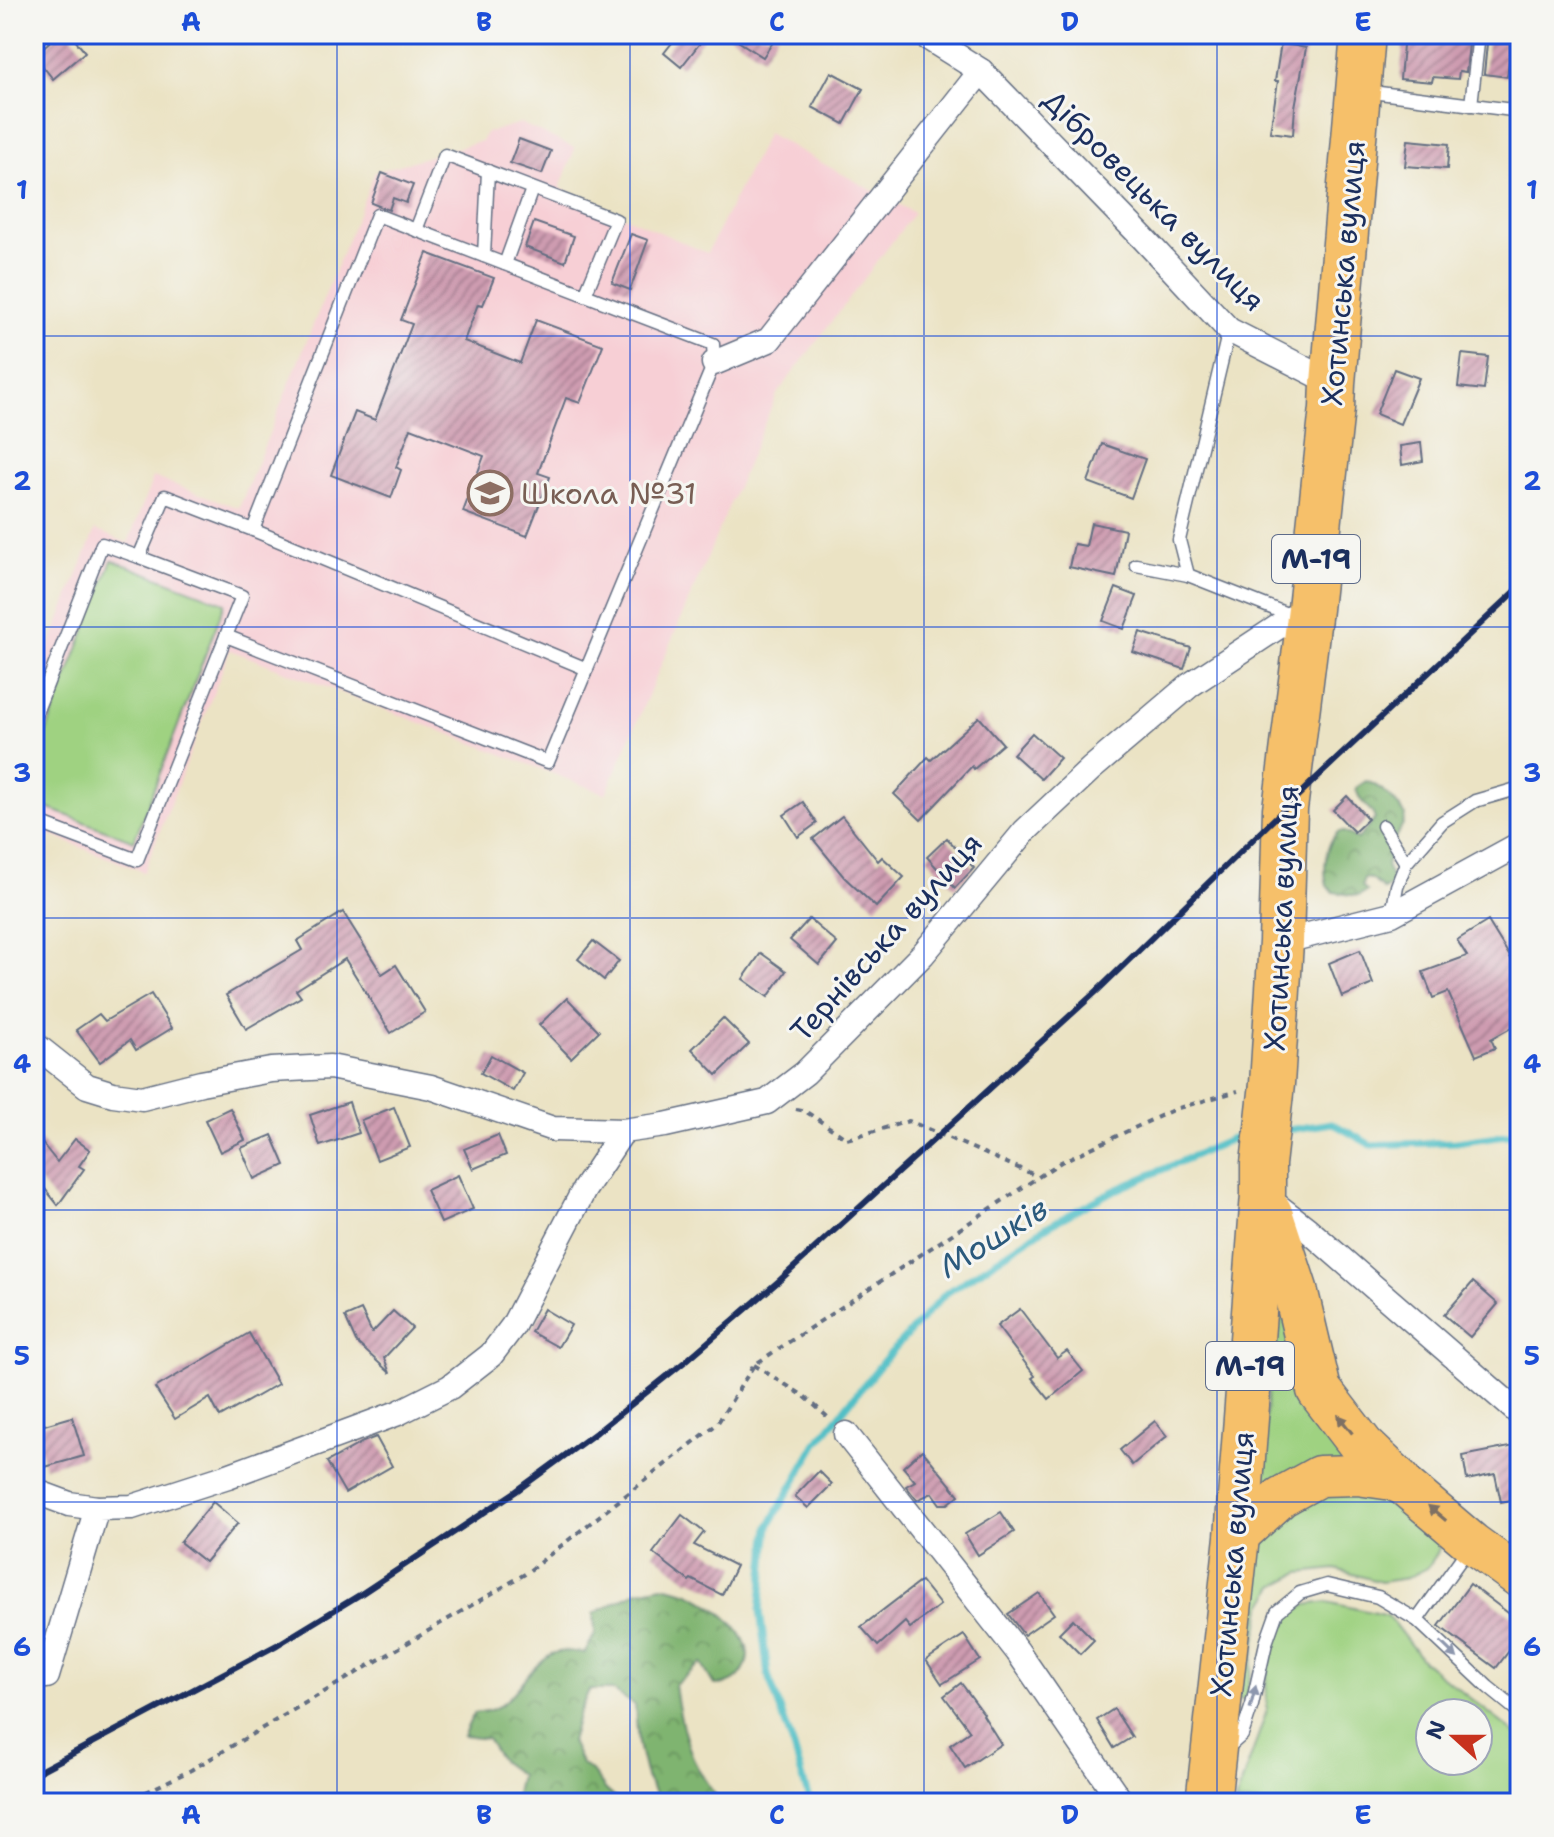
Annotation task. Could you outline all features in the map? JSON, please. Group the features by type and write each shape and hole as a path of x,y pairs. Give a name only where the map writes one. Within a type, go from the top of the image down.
{"highway":[{"name":"Хотинська вулиця","path":"1208,1803 1237,1537 1263,1179 1258,1087 1281,942 1285,809 1302,613 1332,408 1363,34"},
{"path":"1263,1179 1295,1289 1319,1390 1362,1446 1399,1481"}],"main road":[{"path":"1237,1537 1281,1497 1319,1476 1358,1475 1399,1481 1472,1543 1520,1578"}],"street":[{"name":"Дібровецька вулиця","path":"922,34 981,71 1229,330 1333,383"},
{"path":"714,363 769,340 981,71"},
{"name":"Тернівська вулиця","path":"34,1044 87,1086 142,1098 271,1070 330,1067 431,1087 553,1129 623,1131 665,1125 767,1102 805,1073 923,954 1025,831 1091,769 1190,685 1302,613"},
{"path":"1281,942 1392,914 1520,844"},
{"path":"34,1491 69,1504 97,1508 132,1507 228,1476 398,1413 450,1387 491,1355 513,1326 584,1190 623,1131"},
{"path":"1263,1179 1307,1229 1520,1414"},
{"path":"846,1434 1018,1652 1122,1803"},
{"path":"47,1676 97,1508"}],"lane":[{"path":"1471,105 1479,34"},
{"path":"1358,90 1520,111"},
{"path":"416,230 445,155 616,220 585,295"},
{"path":"484,256 488,171"},
{"path":"505,264 532,189"},
{"path":"226,636 548,762 714,363 713,344 377,215 253,530"},
{"path":"1188,575 1179,540 1229,330"},
{"path":"139,557 165,496 587,669"},
{"path":"34,718 102,544 242,596 137,860 34,821"},
{"path":"1136,565 1188,575 1302,613"},
{"path":"1392,914 1397,886 1406,863 1442,822 1475,801 1520,788"},
{"path":"1383,826 1406,863"},
{"path":"1417,1620 1472,1543"},
{"path":"1213,1760 1242,1735 1277,1612 1300,1593 1327,1585 1378,1597 1417,1620 1520,1713"}],"path":[{"path":"124,1803 191,1770 525,1574 717,1424 754,1365 1061,1162 1175,1109 1258,1087"},
{"path":"767,1102 805,1111 847,1139 909,1121 1038,1177"},
{"path":"754,1365 804,1396 824,1413"}],"shaded area":[{"name":"Школа №31","path":"520,123 575,148 560,188 707,253 767,133 914,213 777,394 606,794 230,650 144,872 34,829 34,686 95,530 128,543 153,477 239,508 375,172 481,141 486,133"}],"green space":[{"path":"112,560 225,603 134,841 34,803 34,764"},
{"path":"1366,781 1388,795 1405,815 1386,866 1394,883 1384,890 1372,879 1364,878 1362,886 1367,891 1358,896 1334,892 1327,886 1325,872 1330,843 1338,832 1358,839 1375,819 1356,788"},
{"path":"1277,1307 1358,1462 1257,1501"},
{"path":"1342,1490 1382,1493 1441,1536 1438,1552 1427,1568 1407,1578 1381,1582 1335,1569 1300,1573 1275,1586 1262,1607 1246,1699 1237,1700 1255,1547 1295,1504"},
{"path":"663,1586 690,1593 713,1607 734,1625 747,1647 748,1658 744,1669 732,1682 714,1685 701,1663 675,1685 690,1751 696,1766 721,1803 661,1803 646,1777 638,1744 635,1705 612,1690 589,1690 571,1742 581,1763 621,1803 514,1803 520,1775 502,1762 487,1739 463,1736 474,1713 491,1710 501,1704 540,1662 552,1654 585,1653 595,1634 594,1613 638,1591"},
{"path":"1327,1602 1388,1616 1423,1661 1469,1697 1414,1697 1414,1777 1494,1777 1494,1717 1520,1737 1520,1803 1235,1803 1267,1710 1266,1680 1277,1632 1290,1616 1305,1605"}],"building":[{"path":"59,34 70,34 85,52 53,79 34,55"},
{"path":"679,34 707,34 681,67 664,53"},
{"path":"727,34 778,34 763,57"},
{"path":"1404,34 1470,34 1466,72 1459,71 1458,79 1433,77 1432,82 1400,79"},
{"path":"1488,34 1512,36 1507,77 1484,74"},
{"path":"1281,43 1306,48 1293,135 1270,132"},
{"path":"831,72 863,89 844,124 812,107"},
{"path":"519,139 551,151 542,174 510,163"},
{"path":"1408,140 1449,144 1447,169 1405,166"},
{"path":"382,173 413,185 406,203 393,198 389,210 371,203"},
{"path":"534,222 574,236 565,262 525,247"},
{"path":"631,234 648,240 630,290 612,283"},
{"path":"427,253 494,278 483,305 478,304 464,341 520,363 536,320 603,345 580,403 566,398 538,473 550,477 527,536 463,512 484,456 411,428 396,467 401,470 391,498 331,475 355,412 375,420 412,324 401,320"},
{"path":"1462,354 1488,357 1484,390 1458,387"},
{"path":"1394,369 1419,378 1400,424 1376,414"},
{"path":"1421,443 1423,461 1402,465 1400,446"},
{"path":"1102,444 1145,459 1131,498 1088,482"},
{"path":"1091,523 1125,530 1116,577 1069,567 1074,544 1086,546"},
{"path":"1116,588 1137,596 1124,629 1103,621"},
{"path":"1140,632 1191,648 1184,669 1133,652"},
{"path":"979,717 1003,744 974,769 972,766 921,820 894,794 928,757 931,760"},
{"path":"1032,733 1060,758 1041,779 1013,754"},
{"path":"1347,796 1368,819 1354,832 1333,810"},
{"path":"803,802 817,823 798,837 784,815"},
{"path":"842,816 878,861 882,857 904,877 876,907 844,877 813,839"},
{"path":"947,838 974,868 955,888 927,857"},
{"path":"343,912 382,974 396,965 425,1012 391,1033 345,959 296,990 301,997 246,1029 226,995 302,950 297,941"},
{"path":"809,919 837,943 819,965 790,940"},
{"path":"1488,921 1520,973 1520,1023 1491,1039 1495,1048 1476,1056 1448,992 1433,998 1423,972 1467,956 1457,940"},
{"path":"593,941 619,961 604,980 578,959"},
{"path":"1360,950 1373,984 1342,997 1329,963"},
{"path":"761,953 786,971 768,997 743,979"},
{"path":"151,994 172,1028 136,1050 130,1040 100,1062 76,1030 99,1014 105,1021"},
{"path":"567,998 599,1031 571,1058 539,1025"},
{"path":"723,1018 749,1044 717,1075 692,1049"},
{"path":"491,1055 523,1073 513,1091 481,1073"},
{"path":"349,1102 359,1133 320,1146 310,1115"},
{"path":"394,1107 410,1147 377,1160 361,1120"},
{"path":"230,1108 245,1140 220,1152 205,1120"},
{"path":"34,1133 57,1162 75,1139 90,1150 79,1166 84,1169 58,1205 34,1175"},
{"path":"272,1135 285,1165 254,1179 241,1148"},
{"path":"498,1135 506,1155 473,1169 464,1149"},
{"path":"458,1175 473,1209 441,1223 426,1190"},
{"path":"1473,1282 1498,1304 1470,1337 1444,1315"},
{"path":"544,1309 571,1325 558,1347 531,1332"},
{"path":"1020,1309 1057,1358 1067,1351 1083,1371 1049,1399 997,1326"},
{"path":"361,1310 372,1333 393,1311 412,1328 384,1358 390,1373 356,1342 345,1317"},
{"path":"249,1333 278,1384 220,1417 210,1398 175,1419 155,1388"},
{"path":"72,1417 84,1456 45,1467 34,1428"},
{"path":"1155,1421 1167,1436 1132,1465 1120,1450"},
{"path":"376,1437 392,1466 345,1493 327,1462"},
{"path":"1520,1445 1520,1498 1501,1502 1495,1474 1467,1480 1463,1456"},
{"path":"922,1450 959,1495 948,1504 940,1504 932,1493 917,1500 906,1486 915,1481 903,1467"},
{"path":"819,1471 832,1484 808,1508 795,1496"},
{"path":"213,1502 238,1523 205,1562 180,1542"},
{"path":"1001,1512 1014,1532 978,1555 965,1534"},
{"path":"682,1515 704,1532 694,1545 736,1566 722,1595 691,1579 689,1581 653,1553"},
{"path":"921,1581 940,1605 910,1628 905,1622 878,1646 861,1627"},
{"path":"1470,1584 1520,1622 1520,1659 1509,1651 1496,1668 1439,1626"},
{"path":"1039,1593 1054,1614 1024,1635 1008,1614"},
{"path":"1073,1619 1094,1640 1080,1654 1059,1633"},
{"path":"964,1635 980,1660 942,1684 926,1660"},
{"path":"961,1683 1001,1744 965,1768 950,1745 970,1731 944,1696"},
{"path":"1114,1709 1132,1737 1114,1748 1097,1720"}],"waterway":[{"name":"Мошків","path":"1282,1131 1332,1123 1371,1145 1456,1142 1520,1133"},
{"name":"Мошків","path":"810,1803 768,1675 760,1610 769,1526 817,1443 885,1359 945,1294 1048,1226 1109,1193 1232,1139 1254,1136"}],"railway":[{"path":"34,1774 277,1645 361,1594 515,1492 597,1432 780,1280 1098,990 1310,784 1520,587"}],"place":[{"name":"Школа №31","path":"490,493"}]}
